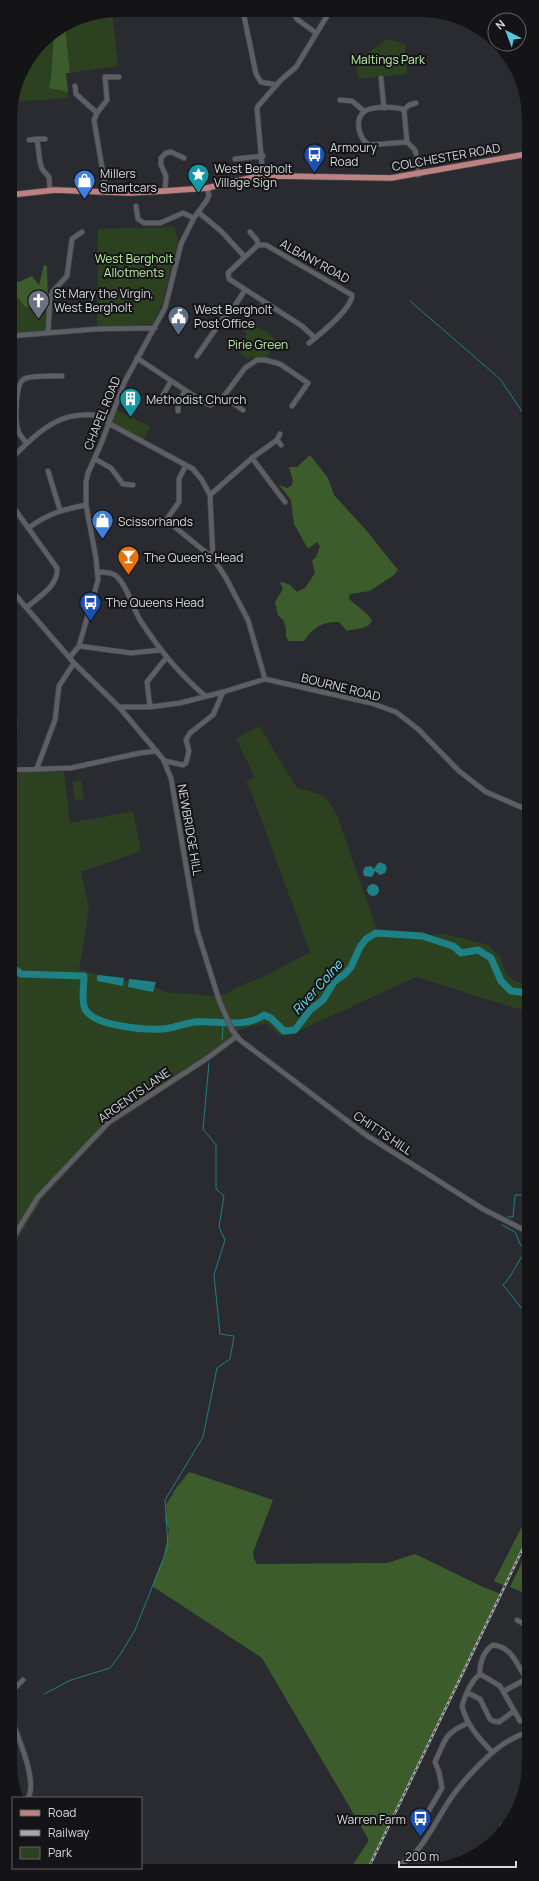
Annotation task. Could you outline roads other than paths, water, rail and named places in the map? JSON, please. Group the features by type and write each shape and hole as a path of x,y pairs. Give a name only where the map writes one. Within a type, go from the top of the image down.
{"main road":[{"name":"COLCHESTER ROAD","path":"17,194 50,190 130,193 165,191 208,188 263,177 295,175 376,179 418,175 462,165 522,155"}],"street":[{"path":"244,17 256,74 261,82 276,85"},
{"path":"296,17 316,33"},
{"path":"263,177 256,109 276,85 296,67 326,17"},
{"path":"104,192 104,179 94,125 97,113 107,100 105,77 119,76"},
{"path":"381,78 384,108"},
{"path":"75,86 76,94 97,113"},
{"path":"340,100 352,101 364,111 384,108 398,108 404,110"},
{"path":"404,110 409,105 416,102"},
{"path":"404,110 407,142 415,150 416,154"},
{"path":"364,111 360,120 359,129 366,143 370,145 407,142"},
{"path":"29,140 45,138"},
{"path":"37,139 40,162 42,169 49,177 50,190"},
{"path":"171,152 173,146"},
{"path":"165,191 166,176 161,165 161,158 166,153 171,152 184,158"},
{"path":"236,159 262,156"},
{"path":"416,162 418,175"},
{"name":"CHAPEL ROAD","path":"70,657 79,646 96,591 97,572 86,505 86,482 124,383 155,328 168,298 179,248 194,218 208,197 208,188"},
{"path":"136,206 138,219 144,224 163,222 181,213 187,214 194,218"},
{"path":"198,212 245,257"},
{"path":"48,333 50,298 53,292 67,276 72,240 82,232"},
{"path":"250,232 257,240 258,245 228,275 229,280 302,326 315,338"},
{"path":"70,233 74,237"},
{"name":"ALBANY ROAD","path":"258,245 266,245 352,295 348,305 338,317 309,343"},
{"path":"197,356 224,317 232,310 245,290"},
{"path":"17,335 97,329 155,328"},
{"path":"138,358 186,391 210,405 218,402 224,397 245,368 254,362 261,360 280,364 308,383 292,406"},
{"path":"26,444 18,431 17,387 23,380 29,378 62,376"},
{"path":"162,395 171,381"},
{"path":"178,411 178,403 186,391"},
{"path":"224,397 243,410"},
{"path":"17,453 26,444 65,416 93,413 110,418"},
{"path":"108,423 186,465 199,475 210,495 213,558"},
{"path":"210,495 252,458 277,440 280,434"},
{"path":"277,440 281,445"},
{"path":"95,458 111,468 124,484 133,485"},
{"path":"252,458 284,502"},
{"path":"186,465 179,479 179,502 166,520 213,558 226,578 248,620 265,679"},
{"path":"48,471 60,510"},
{"path":"28,528 47,515 60,510 86,505"},
{"path":"17,512 54,563 57,573 55,582 27,607"},
{"path":"97,572 115,575 122,582 137,615 166,658 180,674 208,696 221,700"},
{"name":"NEWBRIDGE HILL","path":"17,596 74,663 119,707 165,761 171,778 197,930 219,1000 232,1030 237,1036"},
{"path":"79,646 131,653 161,650"},
{"path":"150,707 147,682 166,658"},
{"path":"37,768 55,720 59,686 74,663"},
{"name":"BOURNE ROAD","path":"119,707 150,707 180,703 265,679 371,703 396,712 418,729 470,781 486,792 522,807"},
{"path":"165,761 183,765 186,763 189,752 186,740 190,733 214,715 221,700 222,692"},
{"path":"17,770 77,767 140,753 156,751"},
{"name":"CHITTS HILL","path":"237,1036 249,1048 366,1135 483,1209 522,1229"},
{"name":"ARGENTS LANE","path":"17,1232 38,1197 108,1122 206,1059 237,1036"},
{"path":"516,1620 522,1623"},
{"path":"480,1674 480,1665 489,1647 493,1645 513,1654 522,1668"},
{"path":"480,1674 498,1683 520,1721"},
{"path":"480,1674 474,1679 462,1706 473,1732 492,1752"},
{"path":"17,1686 23,1680"},
{"path":"504,1691 522,1681"},
{"path":"468,1693 480,1699 490,1719 493,1721 498,1722 514,1711"},
{"path":"428,1812 442,1788 439,1772 435,1762 447,1735 457,1727 468,1723"},
{"path":"402,1864 421,1845 456,1791 492,1752 522,1735"},
{"path":"17,1736 30,1777 32,1792 29,1797"}],"water":[{"path":"378,863 383,863 386,865 387,869 385,873 380,875 375,871 372,877 364,876 363,871 365,867 371,866 374,869"},
{"path":"371,884 375,884 379,890 375,896 371,896 367,892 367,888"},
{"path":"97,976 124,978 123,986 97,981"},
{"path":"129,979 156,982 153,992 128,987"}],"waterway":[{"path":"410,301 500,379 522,412"},
{"name":"River Colne","path":"17,971 21,974 84,976 83,1001 85,1009 90,1015 98,1019 120,1026 144,1029 166,1029 195,1022 248,1022 264,1015 271,1018 284,1031 295,1030 310,1010 323,1000 334,982 345,974 351,967 360,947 366,939 376,933 422,936 453,946 461,953 478,950 491,958 501,981 511,991 522,992"},
{"path":"221,1023 223,1027 222,1040"},
{"path":"44,1694 71,1680 110,1668 120,1655 135,1630 168,1547 165,1500 203,1437 217,1368 230,1359 234,1336 220,1334 214,1275 225,1240 219,1227 224,1196 216,1189 216,1145 203,1129 209,1063"},
{"path":"508,1217 513,1217 515,1195 522,1195"},
{"path":"502,1225 515,1232 522,1246"},
{"path":"522,1257 510,1277 503,1285 522,1309"}],"railway":[{"path":"370,1864 522,1550"}],"place":[{"name":"Armoury Road","path":"314,174"},
{"name":"West Bergholt Village Sign","path":"199,194"},
{"name":"Millers Smartcars","path":"84,200"},
{"name":"St Mary the Virgin, West Bergholt","path":"38,320"},
{"name":"West Bergholt Post Office","path":"179,336"},
{"name":"Methodist Church","path":"130,418"},
{"name":"Scissorhands","path":"103,540"},
{"name":"The Queen's Head","path":"128,576"},
{"name":"The Queens Head","path":"90,622"},
{"name":"Warren Farm","path":"421,1838"}],"park label":[{"name":"Maltings Park","path":"388,59"},
{"name":"West Bergholt Allotments","path":"134,265"},
{"name":"Pirie Green","path":"258,344"}]}
